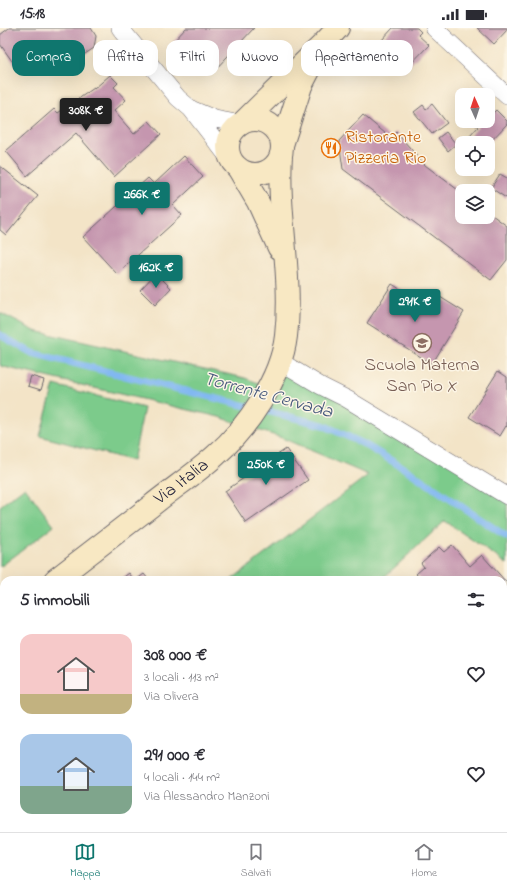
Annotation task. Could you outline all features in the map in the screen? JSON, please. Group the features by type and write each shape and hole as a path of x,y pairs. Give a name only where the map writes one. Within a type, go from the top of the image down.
{"street":[{"path":"120,28 178,98 191,109 235,165 246,172 254,174 263,173 274,166 281,150 301,86 306,76"},
{"path":"326,40 338,28"},
{"path":"434,28 507,96"},
{"path":"286,263 258,202 229,154 229,141 234,130 301,65"},
{"path":"191,109 215,119 241,124 259,120 267,123 275,129 280,137 281,150"},
{"name":"Via Italia","path":"60,576 216,456 244,426 269,387 281,362 286,337 288,312 286,263 280,201 281,150"},
{"path":"281,362 321,386 347,399 507,496"}],"green space":[{"path":"0,313 35,331 245,378 269,387 281,362 507,489 507,564 445,521 385,576 236,576 368,475 282,438 219,417 0,365"},
{"path":"54,385 144,408 133,461 40,436"},
{"path":"25,487 54,526 0,567 0,506"}],"building":[{"path":"9,28 91,28 96,36 95,40 93,40 93,49 85,54 85,40 12,40 12,61 0,44 0,35"},
{"path":"186,28 254,28 243,40 227,40 227,57 219,66 219,40 175,40"},
{"path":"393,28 417,28 421,32 418,35 429,45 413,62 413,40 382,40"},
{"path":"477,28 507,28 507,30 494,44"},
{"path":"109,76 111,76 118,83 114,87 126,100 114,111 134,134 149,121 161,134 114,177 76,133 27,176 6,151 54,109 58,113 94,89"},
{"path":"432,104 447,123 432,134 414,112 423,105 426,109"},
{"path":"496,110 507,121 507,124 495,137 470,136 477,128 495,128"},
{"path":"363,115 391,138 396,132 425,165 455,188 455,224 495,224 495,217 507,226 507,260 491,280 343,169 339,141"},
{"path":"446,132 455,145 448,151 438,138"},
{"path":"184,156 203,177 173,205 182,215 117,274 83,237 148,178 154,184"},
{"path":"0,166 38,196 6,235 0,230"},
{"path":"500,174 507,178 506,198 495,191 495,184 494,184"},
{"path":"156,273 171,288 155,305 140,290"},
{"name":"Scuola Materna San Pio X","path":"392,284 411,296 408,301 430,314 440,297 464,312 432,364 367,323"},
{"path":"498,371 507,377 507,427 506,426 500,436 469,417"},
{"path":"31,376 44,380 41,390 28,386"},
{"path":"286,449 308,480 246,523 225,491"},
{"path":"452,545 470,566 482,555 501,576 418,576 416,574 424,567 421,563 439,547 444,552"}],"waterway":[{"name":"Torrente Cervada","path":"0,335 32,353 323,425 364,444 410,472 507,537"}],"place":[{"name":"Ristorante Pizzeria Rio","path":"331,148"},
{"name":"Scuola Materna San Pio X","path":"422,343"}]}
